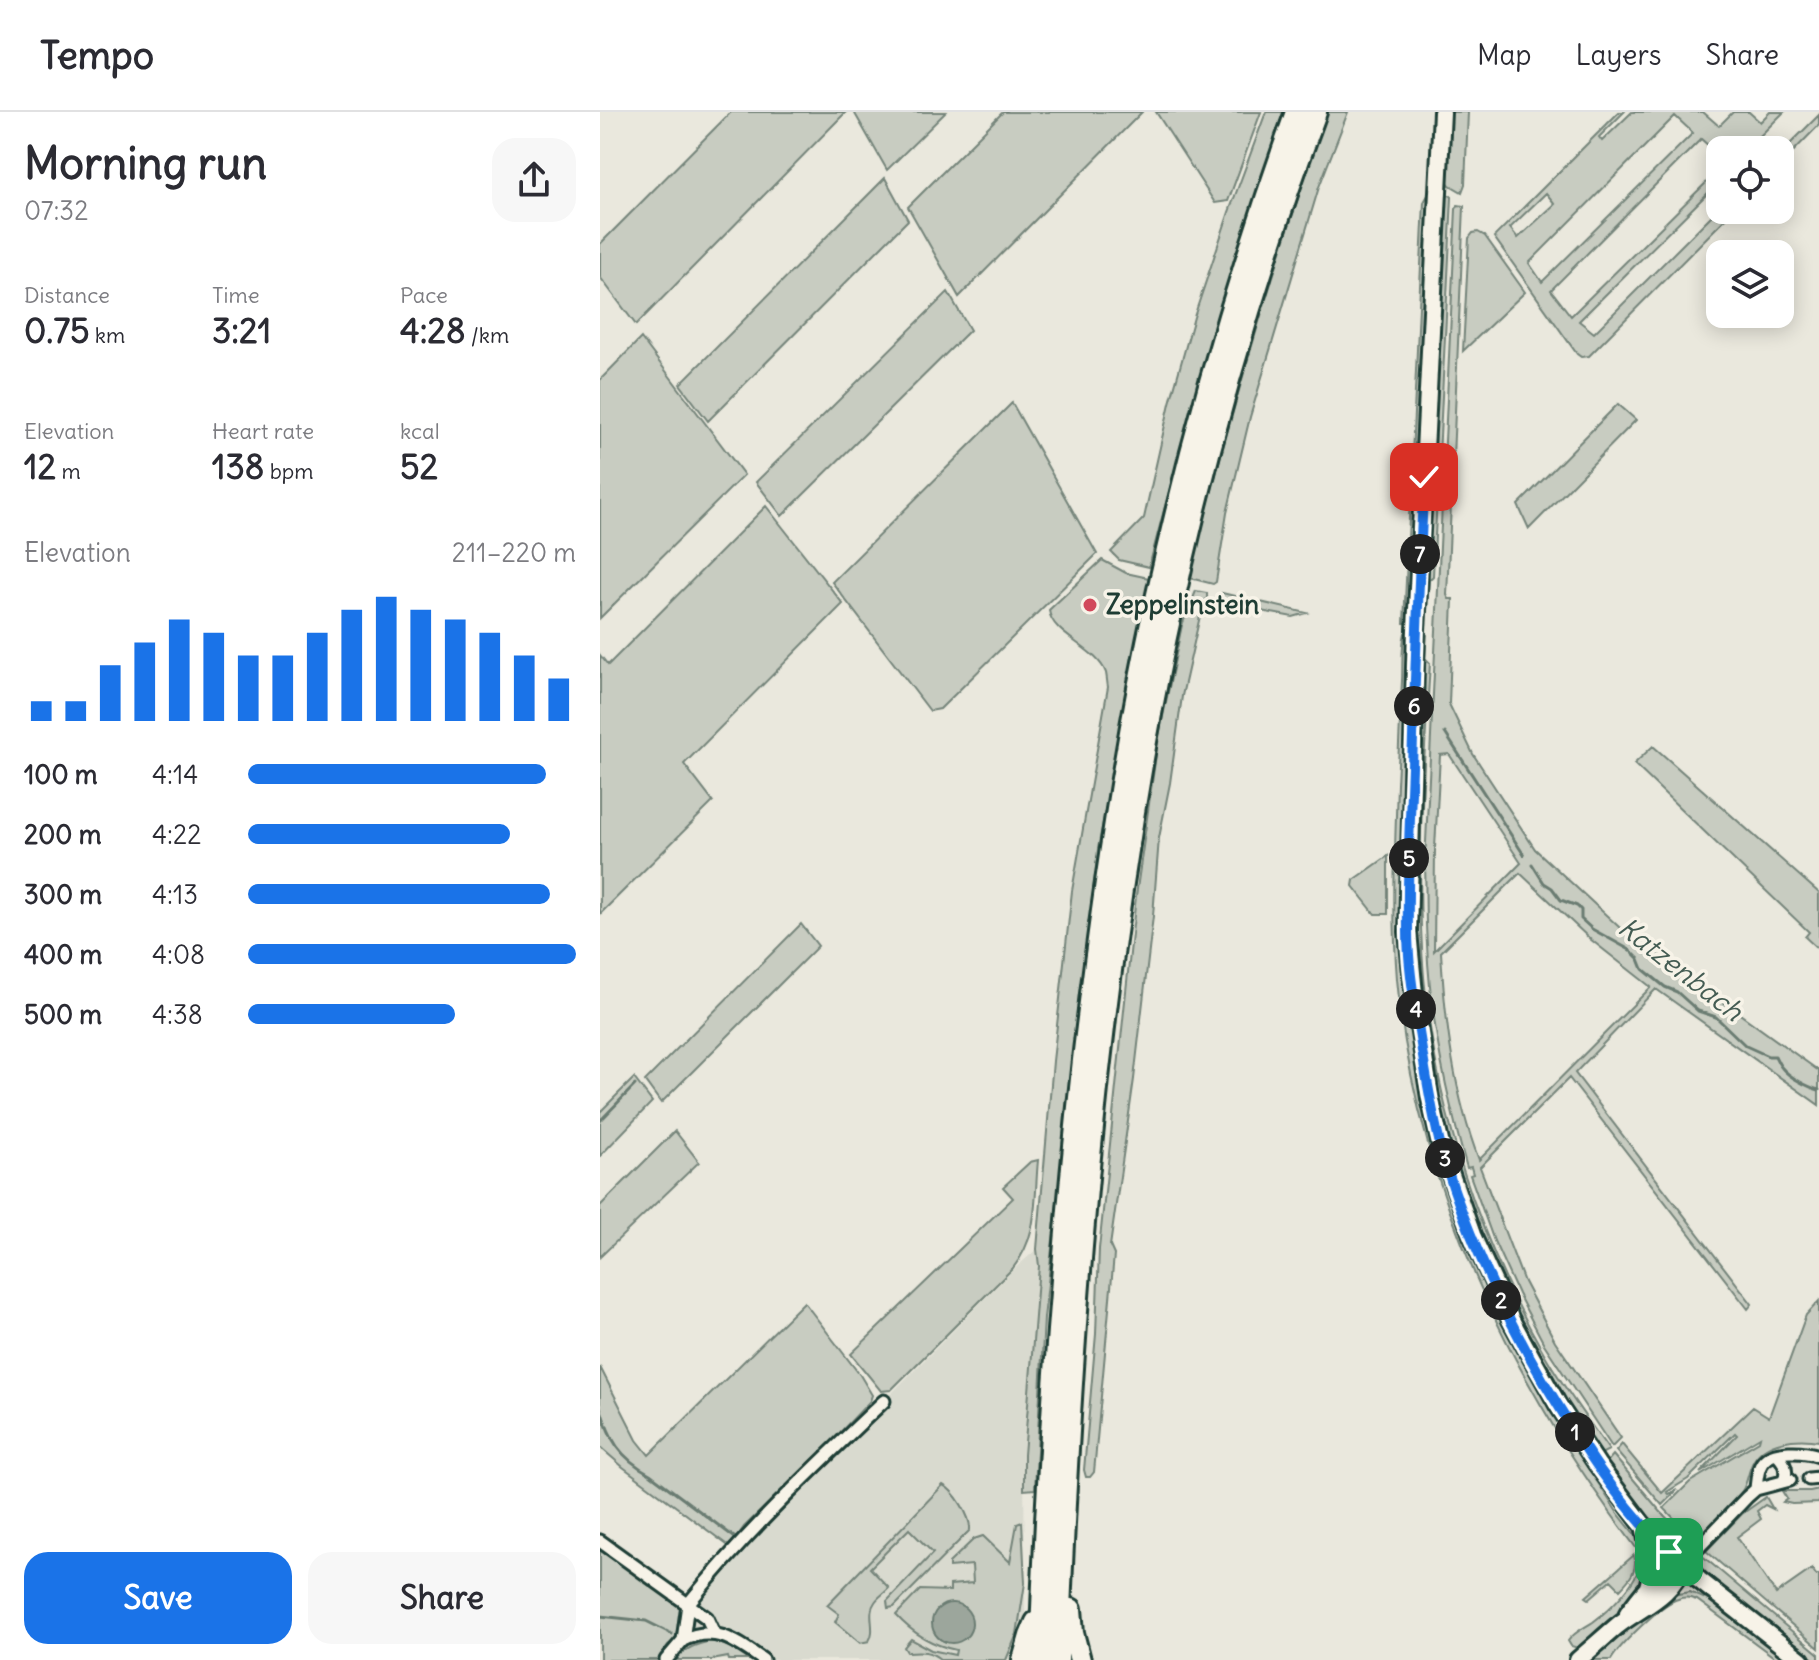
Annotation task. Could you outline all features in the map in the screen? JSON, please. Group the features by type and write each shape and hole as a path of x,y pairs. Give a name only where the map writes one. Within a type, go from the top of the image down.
{"highway":[{"path":"1040,1660 1054,1387 1069,1195 1094,970 1120,788 1156,600 1196,435 1246,262 1296,112"},
{"path":"1058,1660 1075,1329 1091,1156 1116,934 1143,758 1172,611 1219,417 1268,249 1316,112"},
{"path":"1063,1553 1071,1589 1073,1633 1080,1660"},
{"path":"1023,1660 1042,1608"}],"main road":[{"path":"1442,112 1416,630 1408,932 1430,1098 1441,1146 1485,1266 1511,1320 1558,1405 1597,1464 1643,1525 1682,1565 1801,1660"},
{"path":"1643,1525 1653,1568 1653,1592"},
{"path":"1578,1660 1653,1592 1665,1571 1682,1565"},
{"path":"1653,1592 1709,1588"}],"street":[{"path":"683,1640 688,1604 807,1474 884,1401"},
{"path":"1756,1489 1762,1462 1776,1454 1808,1452 1819,1456"},
{"path":"1682,1565 1756,1489 1787,1481 1785,1466 1776,1454"},
{"path":"600,1541 707,1618 714,1633"},
{"path":"666,1660 683,1640 694,1634 714,1633 732,1640 763,1660"}],"shaded area":[{"path":"731,112 846,112 636,325 600,277 600,244"},
{"path":"854,112 946,112 887,170"},
{"path":"1003,112 1142,112 959,297 908,207"},
{"path":"1156,112 1261,112 1228,201 1215,203"},
{"path":"1266,112 1285,112 1212,338 1149,567 1119,560 1111,552 1144,518 1170,403 1194,317"},
{"path":"1327,112 1348,112 1319,187 1250,417 1227,513 1216,582 1213,584 1190,578 1252,344"},
{"path":"1448,112 1468,112 1462,192 1445,178"},
{"path":"1619,112 1624,112 1599,137 1602,141 1632,112 1703,112 1719,126 1733,112 1749,112 1760,122 1770,112 1784,112 1760,136 1706,136 1706,143 1701,139 1551,290 1571,316 1706,183 1706,195 1579,321 1594,333 1706,221 1706,224 1720,224 1589,356 1577,354 1494,237","holes":["1675,116 1693,133 1542,282 1529,263","1546,193 1555,204 1518,238 1510,228"]},
{"path":"1819,115 1819,125 1794,151 1794,140"},
{"path":"885,178 908,220 708,421 680,384"},
{"path":"1428,195 1416,533 1408,623 1404,623 1424,202"},
{"path":"1450,195 1433,576 1429,580 1426,626 1423,626 1444,196"},
{"path":"1458,205 1464,206 1447,595 1453,599 1449,704 1473,754 1535,849 1619,927 1819,1071 1819,1105 1656,989 1575,1073 1752,1304 1748,1309 1569,1078 1480,1167 1524,1282 1555,1341 1621,1438 1612,1447 1544,1344 1494,1241 1470,1175 1473,1174 1471,1167 1467,1168 1459,1141 1440,1057 1432,1001 1426,934 1425,863","holes":["1449,754 1521,863 1434,951 1440,755","1520,873 1590,939 1651,987 1479,1160 1463,1110 1452,1058 1441,952"]},
{"path":"1478,232 1485,236 1525,292 1463,351 1469,238"},
{"path":"948,292 970,330 782,516 756,482"},
{"path":"641,338 744,475 600,618 600,380"},
{"path":"1012,403 1097,554 940,709 930,711 832,582"},
{"path":"1618,404 1636,420 1529,529 1518,505"},
{"path":"766,506 843,604 684,764 713,802 600,914 600,655 608,665"},
{"path":"1102,560 1126,573 1149,578 1098,849 1044,1318 1035,1489 1024,1490 1039,1266 1037,1249 1053,1061 1072,891 1108,687 1101,664 1057,627 1049,610"},
{"path":"1196,591 1207,593 1207,598 1202,607 1182,696 1159,838 1134,1079 1110,1246 1114,1255 1094,1472 1086,1477 1099,1249 1136,896 1158,740 1182,625"},
{"path":"1222,593 1307,613 1293,617 1217,603"},
{"path":"1405,633 1407,721 1401,882 1410,1018 1501,1313 1559,1423 1617,1512 1640,1541 1643,1557 1597,1493 1514,1357 1450,1211 1426,1135 1408,1058 1395,955 1395,833"},
{"path":"1423,634 1427,635 1425,658 1430,663 1421,820 1421,938 1430,1027 1439,1076 1464,1172 1500,1266 1545,1355 1609,1450 1601,1454 1533,1346 1490,1262 1454,1167 1427,1052 1415,950"},
{"path":"1653,746 1819,893 1819,950 1805,937 1809,932 1634,764"},
{"path":"1388,856 1388,914 1375,914 1353,886 1354,880"},
{"path":"801,924 818,946 661,1103 645,1081"},
{"path":"634,1078 652,1102 600,1156 600,1112"},
{"path":"675,1131 699,1162 600,1257 600,1206"},
{"path":"1038,1160 1031,1230 1013,1268 891,1390 881,1391 851,1354 1013,1198 1003,1187 1030,1162"},
{"path":"1037,1249 1039,1266 1024,1455 1025,1614 1022,1660 666,1660 683,1640 688,1604 884,1401"},
{"path":"1819,1301 1819,1441 1791,1440 1765,1449 1753,1462 1742,1491 1696,1541 1664,1508 1690,1482 1759,1441 1760,1437 1700,1473 1737,1435 1735,1433 1688,1479 1667,1492 1677,1490 1662,1505 1616,1451 1622,1444 1662,1493 1753,1407 1769,1417 1806,1315"},
{"path":"804,1302 872,1395 870,1401 829,1444 744,1527 730,1547 600,1447 600,1367 637,1440 649,1455"},
{"path":"1613,1455 1682,1534 1674,1542 1647,1515 1607,1462"},
{"path":"943,1485 961,1505 970,1530 894,1607 888,1608 887,1601 933,1553 909,1529 870,1568 889,1588 872,1607 869,1641 860,1643 835,1622 839,1614 827,1605"},
{"path":"1819,1489 1819,1503 1783,1502 1787,1499 1782,1491"},
{"path":"1766,1497 1773,1509 1765,1505 1757,1511 1761,1519 1737,1537 1776,1594 1812,1569 1819,1575 1819,1648 1706,1551 1742,1514"},
{"path":"1022,1522 1025,1583 1017,1634 1006,1660 941,1660 925,1652 907,1652 904,1647 911,1639 931,1650 955,1655 956,1650 923,1638 896,1615 920,1590 950,1591 950,1585 973,1583 972,1565 949,1567 949,1563 974,1539 983,1536 1010,1562 1017,1524","holes":["945,1605 969,1633 957,1641 942,1640 934,1631 935,1613"]},
{"path":"600,1544 684,1604 676,1639 658,1660 600,1660"},
{"path":"1700,1554 1819,1654 1819,1660 1815,1660 1706,1573 1700,1566"},
{"path":"1634,1555 1634,1570 1620,1589 1611,1580 1589,1599 1586,1597"},
{"path":"1640,1562 1648,1562 1646,1577 1623,1608 1583,1646 1571,1646 1568,1641 1573,1635 1600,1617 1622,1595 1634,1579"},
{"path":"1690,1592 1708,1600 1789,1660 1778,1660 1697,1600 1685,1597 1671,1602 1652,1616 1611,1660 1591,1660 1672,1595"},
{"path":"952,1603 966,1609 972,1623 966,1637 952,1643 938,1637 932,1623 938,1609"},
{"path":"712,1641 728,1646 749,1660 729,1660 728,1657 676,1660 692,1647"}],"waterway":[{"name":"Katzenbach","path":"1445,733 1524,855"},
{"name":"Katzenbach","path":"1532,864 1544,883 1561,900 1581,910 1581,919 1592,929 1630,950 1643,969 1665,987 1677,992 1698,1011 1716,1017 1746,1046 1775,1056 1781,1067 1794,1078 1819,1090"},
{"path":"600,1121 635,1085"},
{"path":"600,1407 612,1438 623,1454 738,1540"},
{"path":"600,1616 646,1621 672,1634"}],"place":[{"name":"Zeppelinstein","path":"1090,605"}],"route":[{"path":"1424,477 1416,630 1408,932 1430,1098 1455,1191 1511,1320 1582,1443 1643,1525 1669,1552"}]}
